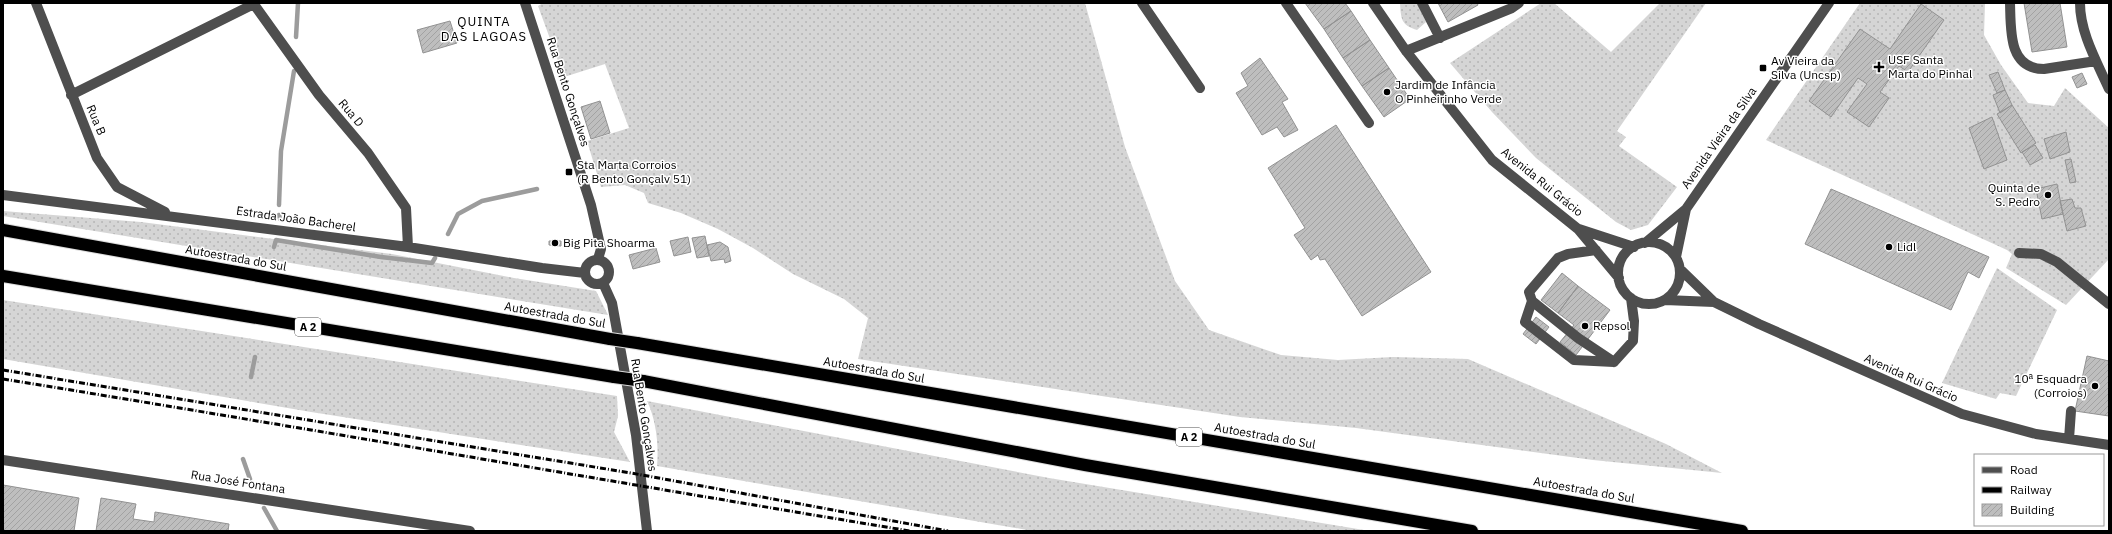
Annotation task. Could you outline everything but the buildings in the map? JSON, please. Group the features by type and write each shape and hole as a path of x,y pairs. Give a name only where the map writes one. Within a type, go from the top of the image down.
{"highway":[{"name":"Autoestrada do Sul","path":"3,230 610,339 1742,531"},
{"name":"A 2","path":"3,276 643,381 1084,465 1472,531"}],"street":[{"name":"Rua B","path":"36,3 71,95 98,158 117,187 171,215"},
{"name":"Rua Bento Gonçalves","path":"525,3 591,205 600,249 598,259"},
{"path":"1142,3 1200,88"},
{"path":"1286,3 1369,123"},
{"name":"Avenida Rui Grácio","path":"1373,3 1406,52 1492,160 1578,229 1619,278"},
{"path":"1422,3 1440,38"},
{"name":"Avenida Vieira da Silva","path":"1645,243 1686,209 1829,3"},
{"path":"2010,3 2014,49 2024,64 2038,69 2044,69 2096,61"},
{"path":"2080,3 2081,20 2096,61 2109,89"},
{"path":"71,95 254,4"},
{"name":"Rua D","path":"254,4 319,95 368,153 406,208 408,247"},
{"path":"1406,52 1513,5"},
{"name":"Estrada João Bacherel","path":"3,195 171,215 585,273"},
{"name":"Avenida Vieira da Silva","path":"1676,257 1686,209"},
{"name":"Avenida Rui Grácio","path":"1578,229 1634,247"},
{"path":"1645,243 1657,243 1668,248 1676,257 1680,269 1680,281 1674,292 1665,300 1654,304 1642,303 1631,298 1623,289 1619,278 1619,266 1625,255 1634,247 1645,243"},
{"path":"1596,250 1568,254 1558,258 1529,292 1532,301 1578,338 1614,362"},
{"path":"2018,253 2041,254 2058,262 2109,304"},
{"path":"598,259 606,262 610,270 608,277 603,283 592,283 585,273 588,263 598,259"},
{"name":"Avenida Rui Grácio","path":"1680,269 1714,302 1759,324 1962,414 2036,434 2109,445"},
{"name":"Rua Bento Gonçalves","path":"603,283 612,303 636,435 647,531"},
{"path":"1614,362 1633,341 1634,321 1631,298"},
{"name":"Avenida Rui Grácio","path":"1665,300 1714,302"},
{"path":"1532,301 1525,322 1574,360 1614,362"},
{"path":"2069,439 2071,411"},
{"name":"Rua José Fontana","path":"3,460 470,531"}],"shaded area":[{"path":"543,3 1085,3 1125,147 1175,281 1209,330 1281,355 1338,360 1393,357 1468,359 1666,444 1722,473 1593,460 1356,428 1240,417 858,359 868,318 844,299 793,274 753,248 718,229 681,213 648,203 644,193 625,185 601,187 587,141 629,128 605,64 564,77 538,6"},
{"path":"1400,3 1417,3 1426,22 1417,30 1408,26 1403,21"},
{"path":"1541,3 1554,3 1611,52 1660,3 1706,3 1617,131 1626,137 1619,146 1677,187 1648,225 1631,230 1616,222 1536,158 1492,112 1450,63"},
{"path":"1860,3 1985,3 1984,35 2001,65 2028,103 2054,106 2065,88 2109,128 2109,259 2066,305 2006,268 2012,254 2007,250 1766,140"},
{"path":"3,211 141,222 392,254 514,278 596,291 608,315 3,216"},
{"path":"1997,268 2057,310 2016,396 2000,393 1996,399 1942,383"},
{"path":"3,300 617,396 618,416 614,432 630,462 311,412 3,359"},
{"path":"647,401 1049,478 1370,531 1033,531 657,466 658,449 656,432 653,416"}],"waterway":[{"path":"296,37 298,3"},
{"path":"279,205 281,151 294,71"},
{"path":"448,234 458,214 482,201 537,189"},
{"path":"279,215 280,219"},
{"path":"274,247 276,240 381,257 432,263 435,258"},
{"path":"251,377 255,357"},
{"path":"243,459 250,479"},
{"path":"264,508 277,531"}],"railway":[{"path":"3,370 631,473 948,531"},
{"path":"3,379 910,531"}],"place":[{"name":"USF Santa Marta do Pinhal","path":"1879,67"},
{"name":"Av Vieira da Silva (Uncsp)","path":"1763,68"},
{"name":"Jardim de Infância O Pinheirinho Verde","path":"1387,92"},
{"name":"Sta Marta Corroios (R Bento Gonçalv 51)","path":"569,172"},
{"name":"Quinta de S. Pedro","path":"2048,195"},
{"name":"Big Pita Shoarma","path":"555,243"},
{"name":"Lidl","path":"1889,247"},
{"name":"Repsol","path":"1585,326"},
{"name":"10ª Esquadra (Corroios)","path":"2095,386"}],"district":[{"name":"QUINTA DAS LAGOAS","path":"484,28"}]}
